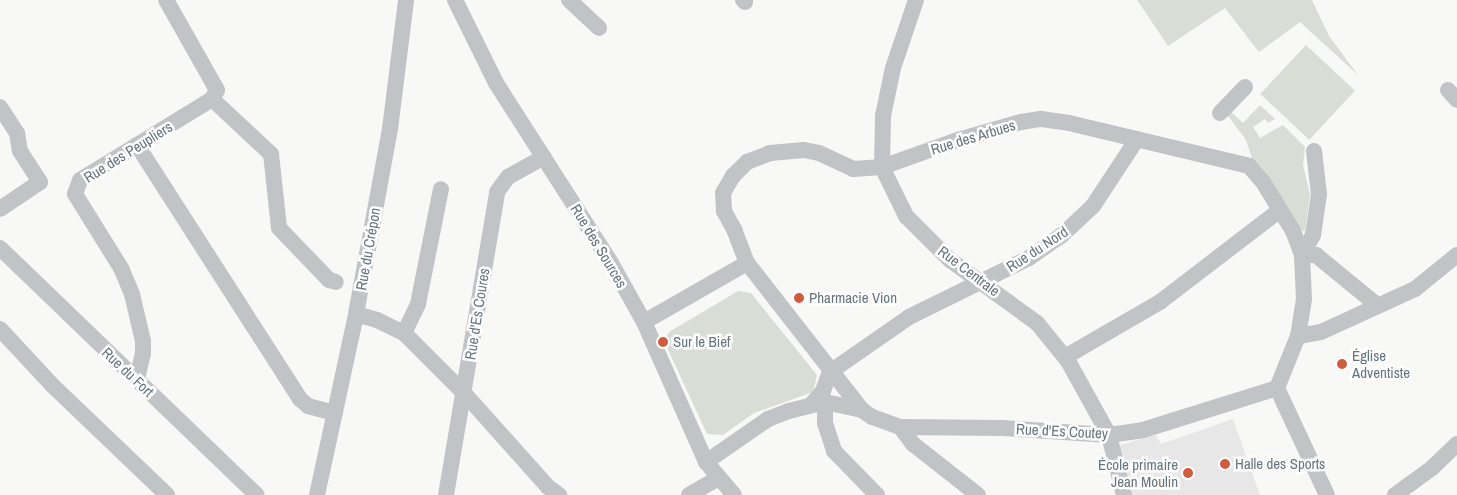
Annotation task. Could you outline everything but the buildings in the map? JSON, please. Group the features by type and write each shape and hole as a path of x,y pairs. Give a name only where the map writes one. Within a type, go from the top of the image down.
{"street":[{"path":"166,0 217,90 212,99 271,154 279,228 329,280 336,282"},
{"name":"Rue du Crépon","path":"317,495 356,314 390,129 406,0"},
{"name":"Rue des Sources","path":"455,0 496,83 611,264 644,322 706,462 734,495"},
{"path":"569,0 599,28"},
{"name":"Rue Centrale","path":"916,0 893,68 883,116 882,168 906,216 950,260 1037,323 1065,357 1109,435 1124,495"},
{"path":"1220,113 1245,87"},
{"name":"Rue des Peupliers","path":"137,379 143,354 143,341 132,294 121,268 75,194 80,180 212,99"},
{"path":"0,107 17,133 20,150 40,182 0,209"},
{"name":"Rue des Arbues","path":"862,410 830,372 747,263 736,231 724,211 723,194 733,176 747,162 770,153 804,150 819,153 853,169 882,168 958,140 1021,122 1041,119 1069,123 1137,138 1249,166 1263,182 1293,231 1302,255 1304,299 1298,336 1277,388"},
{"name":"Rue du Nord","path":"830,372 909,317 982,283 1029,258 1081,220 1102,193 1137,138"},
{"path":"137,145 300,400 308,406 335,413"},
{"path":"1314,151 1319,194 1312,234 1302,255 1316,255 1378,306"},
{"name":"Rue d'Es Coures","path":"446,495 497,192 508,177 544,157"},
{"path":"404,333 418,304 441,189"},
{"path":"1065,357 1160,302 1280,210"},
{"name":"Rue du Fort","path":"0,248 257,495"},
{"path":"1298,336 1321,332 1415,289 1457,255"},
{"path":"644,322 747,263"},
{"path":"356,314 377,320 404,333 464,393 542,480 560,495"},
{"path":"0,329 52,385 167,495"},
{"path":"830,372 818,403 834,451 878,495"},
{"path":"1277,388 1327,495"},
{"name":"Rue d'Es Coutey","path":"862,410 872,417 900,426 1002,428 1109,435 1143,430 1277,388"},
{"path":"706,462 768,419 818,403 862,410"},
{"path":"900,426 913,444 978,495"},
{"path":"1395,495 1432,468 1457,444"},
{"path":"689,495 718,478"}],"shaded area":[{"path":"1137,0 1312,0 1329,36 1358,75 1300,22 1259,52 1225,8 1168,46"},
{"path":"1306,45 1355,91 1309,140 1260,94"},
{"path":"1260,105 1275,119 1268,123 1265,119 1253,127 1260,138 1283,125 1305,147 1303,165 1310,195 1305,231 1302,231 1254,164 1246,140 1228,116 1229,110 1243,123"},
{"path":"738,291 751,293 817,375 813,392 754,413 723,435 707,434 664,341 669,332"},
{"name":"École primaire Jean Moulin","path":"1233,419 1260,495 1130,495 1118,448 1120,445 1156,435 1161,444"}],"place":[{"name":"Pharmacie Vion","path":"799,298"},
{"name":"Sur le Bief","path":"663,342"},
{"name":"Église Adventiste","path":"1342,364"},
{"name":"Halle des Sports","path":"1225,464"},
{"name":"École primaire Jean Moulin","path":"1188,473"}]}
